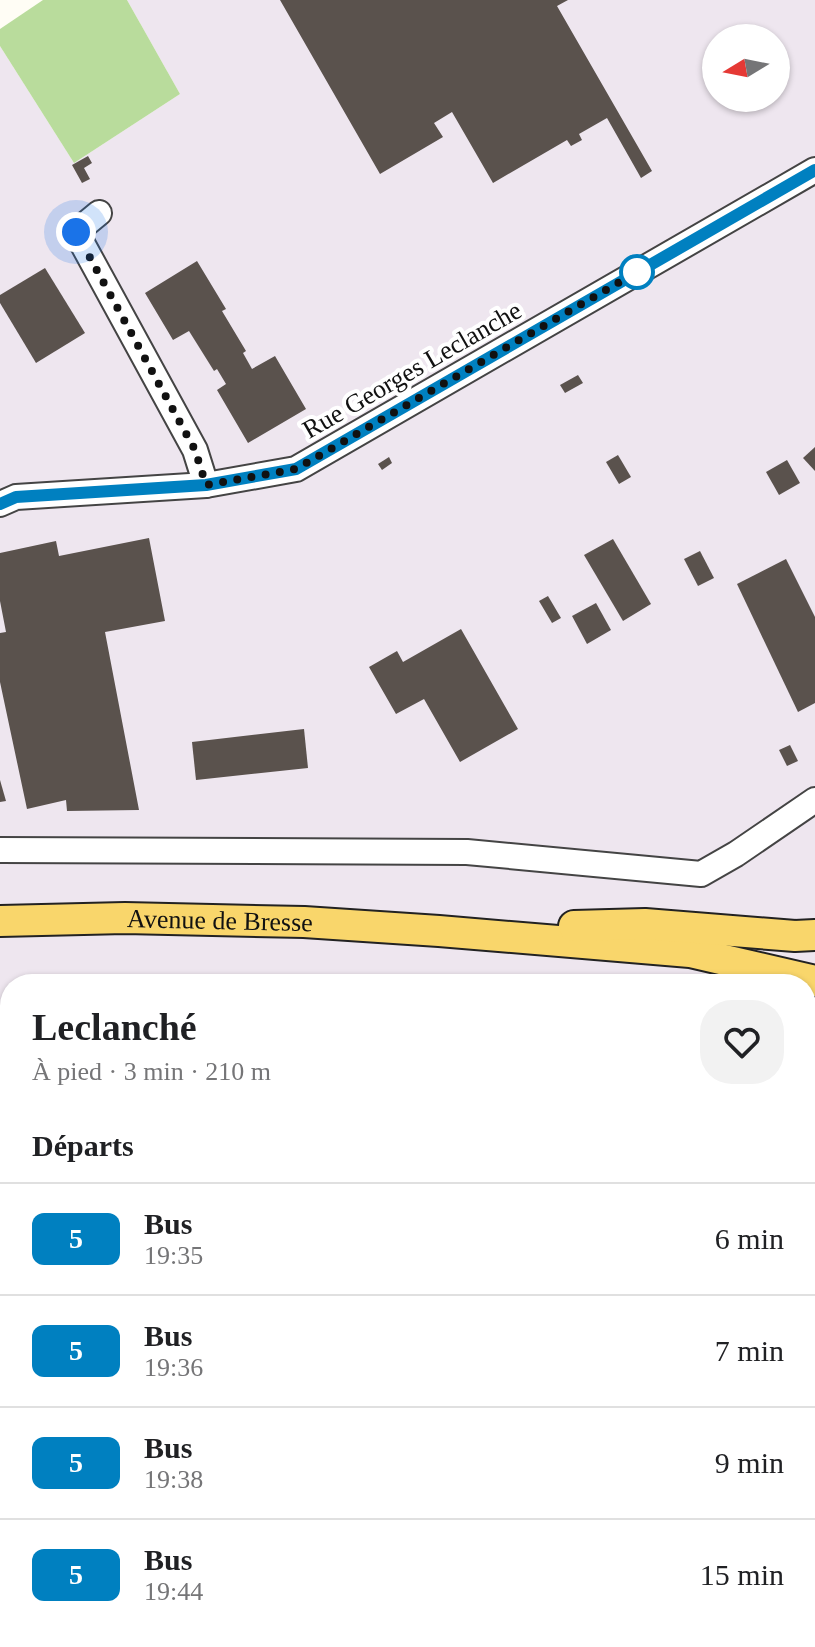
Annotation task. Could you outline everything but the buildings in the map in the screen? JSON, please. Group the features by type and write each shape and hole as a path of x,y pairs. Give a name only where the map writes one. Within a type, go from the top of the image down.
{"main road":[{"name":"Avenue de Bresse","path":"0,921 125,918 259,921 439,931 690,952 785,974"},
{"name":"Avenue de Bresse","path":"439,931 645,924 815,935"}],"street":[{"name":"Rue Georges Leclanche","path":"0,504 16,497 206,485 296,469 815,170"},
{"path":"99,213 76,232 195,450 206,485"},
{"path":"0,850 467,852 701,874 815,800"}],"shaded area":[{"path":"127,0 815,0 815,974 0,974 0,46 74,163 180,94"}],"green space":[{"path":"43,0 127,0 180,94 74,163 0,46 0,29"}],"bus line":[{"name":"5","path":"0,504 16,497 206,485 296,469 815,170"}],"route":[{"path":"76,232 195,450 206,485 296,469 637,272"}]}
